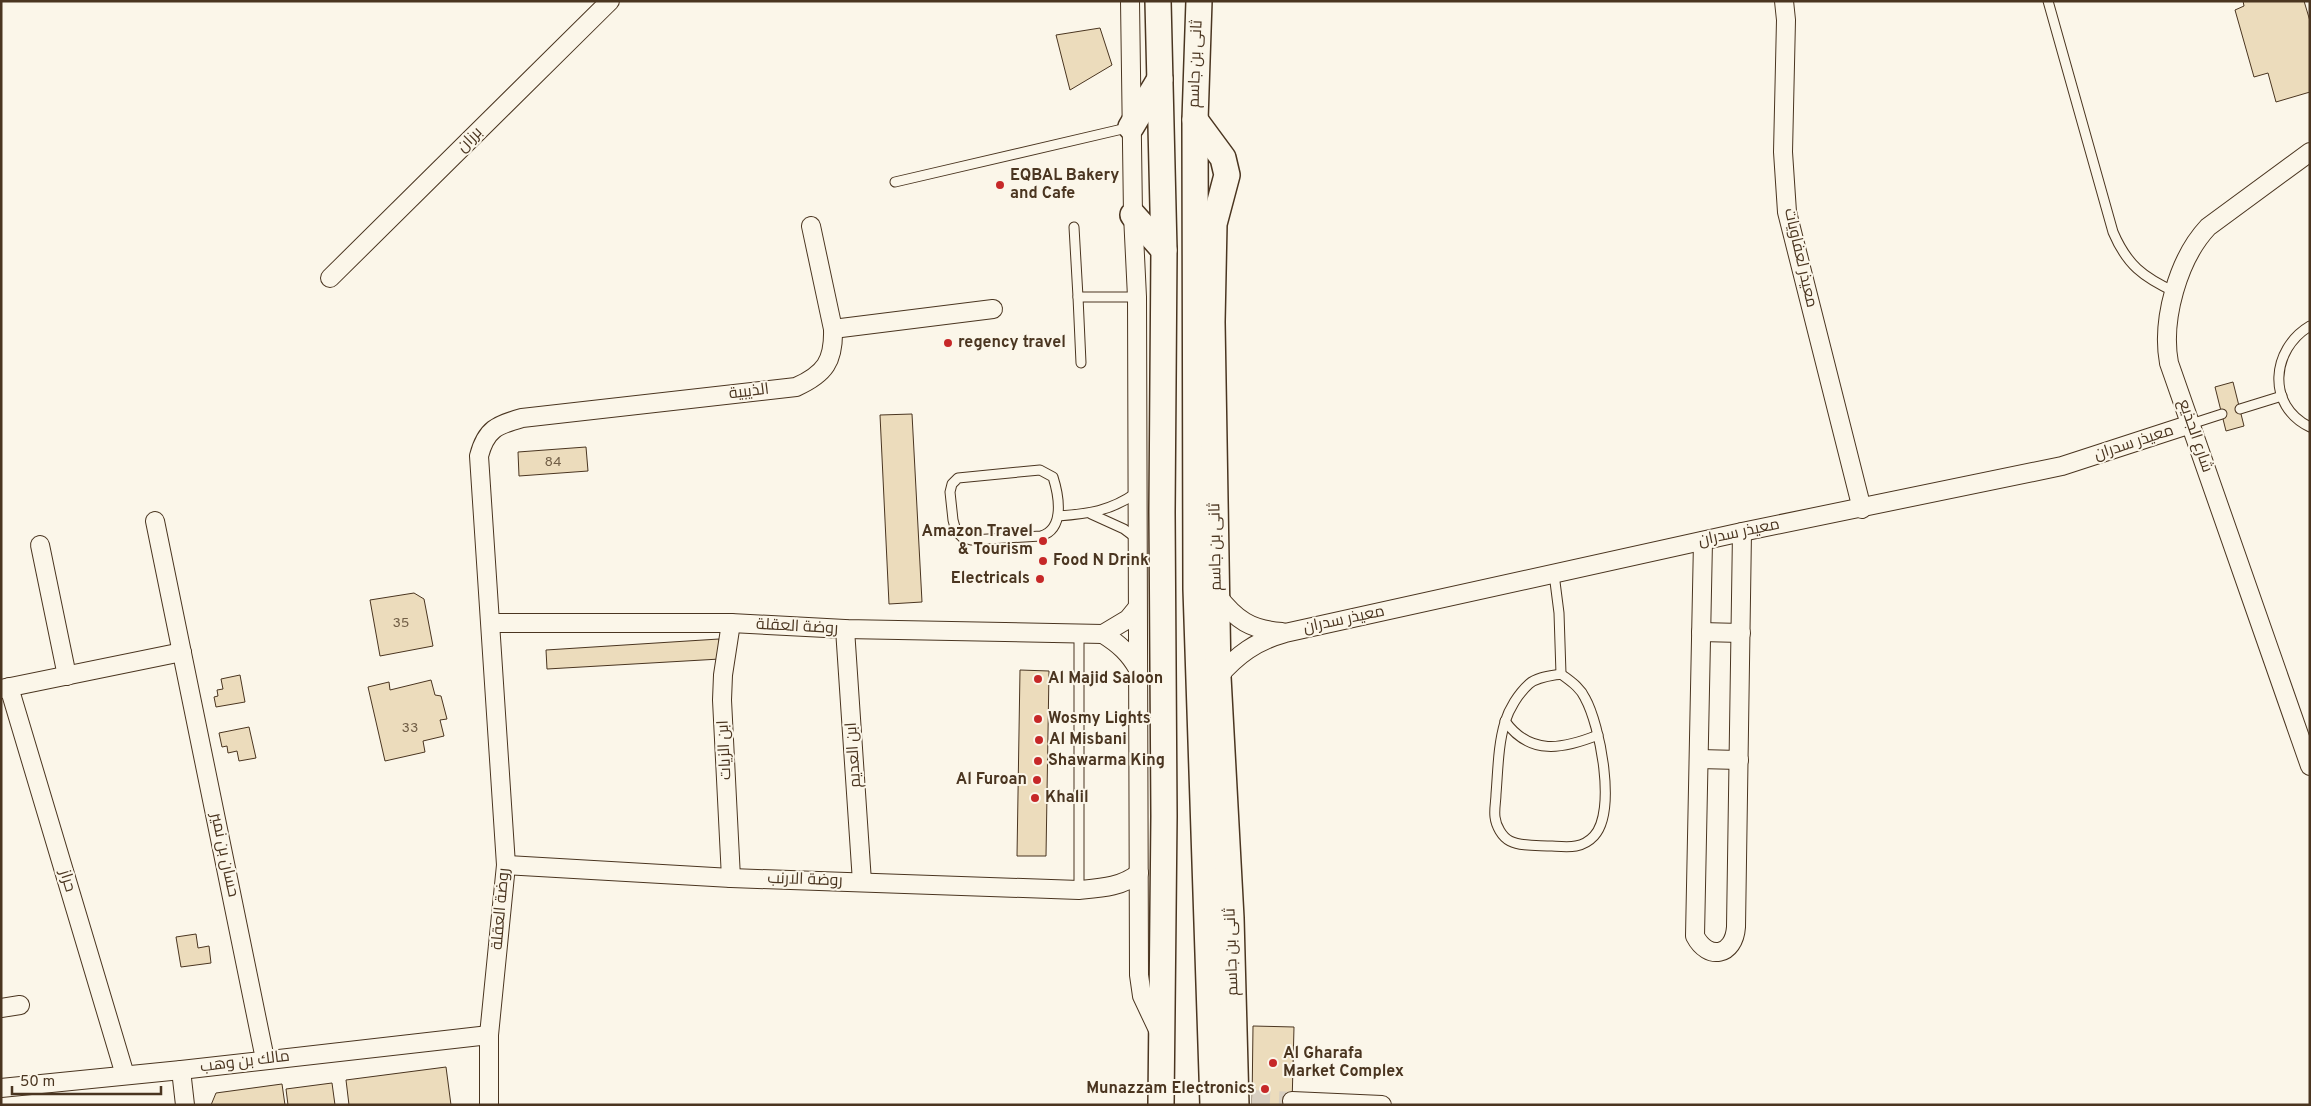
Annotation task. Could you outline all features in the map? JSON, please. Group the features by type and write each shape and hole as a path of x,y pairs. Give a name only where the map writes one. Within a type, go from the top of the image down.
{"main road":[{"name":"ثانى بن جاسم","path":"1158,1 1164,250 1162,512 1164,816 1160,1034 1161,1105"},
{"name":"ثانى بن جاسم","path":"1199,1 1195,120 1223,158 1227,175 1213,238 1212,322 1218,678 1231,918 1234,1101"},
{"path":"1196,62 1202,42 1206,1"},
{"path":"1131,127 1160,79"},
{"path":"1195,120 1196,589 1234,1101"},
{"path":"1133,215 1164,250"}],"street":[{"name":"برزان","path":"330,278 610,1"},
{"name":"ثانى بن جاسم","path":"1130,1 1133,215 1137,297 1136,538 1140,988 1160,1034"},
{"name":"معيذر لعفاويات","path":"1784,1 1786,20 1783,152 1787,212 1862,509"},
{"name":"شارع الجذيع","path":"2310,152 2201,234 2186,256 2175,292 2168,327 2167,351 2310,766"},
{"name":"الذيبية","path":"522,418 796,387 812,379 828,365 834,346 833,329 811,226"},
{"path":"833,329 994,309"},
{"name":"روضة العقلة","path":"489,1105 489,1035 506,865 479,456 483,442 491,430 504,423 522,418"},
{"name":"معيذر سدران","path":"1218,678 1231,662 1247,649 1265,639 1285,633 1742,532 1862,509 2062,466 2191,424"},
{"name":"حسان بن نمير","path":"155,521 265,1059"},
{"path":"1703,541 1695,936 1700,945 1709,951 1720,952 1730,947 1736,938 1742,532"},
{"path":"40,545 66,676"},
{"name":"معيذر سدران","path":"1217,595 1229,612 1246,624 1265,631 1285,633"},
{"name":"روضة العقلة","path":"491,623 731,623 845,629 1103,634 1116,628 1128,619 1137,608"},
{"name":"ابن الزيات","path":"731,623 722,675 731,878"},
{"name":"ابن العديم","path":"845,629 862,882"},
{"path":"1701,632 1741,633"},
{"path":"1103,634 1117,642 1130,654 1138,669"},
{"path":"5,688 182,652"},
{"name":"حراز","path":"5,688 125,1075"},
{"path":"1698,759 1739,760"},
{"name":"روضة الارنب","path":"506,865 731,878 1079,890 1105,888 1130,880 1139,873"},
{"path":"1105,888 1139,906"},
{"path":"1,1008 20,1005"},
{"name":"مالك بن وهب","path":"1,1088 489,1035"},
{"path":"180,1070 185,1105"},
{"path":"1292,1101 1319,1104 1382,1105"}],"lane":[{"path":"2048,1 2113,232 2119,246 2139,272 2152,281 2175,292"},
{"path":"895,182 1131,127"},
{"path":"1074,227 1081,363"},
{"path":"1078,297 1137,297"},
{"path":"2310,326 2292,340 2285,350 2278,373 2282,396 2295,417 2310,427"},
{"path":"2240,409 2282,396"},
{"path":"2191,424 2222,414"},
{"path":"1040,470 1053,477 1056,488 1058,516 1056,524 1050,533 1041,536 971,540 963,538 956,531 950,492 952,484 958,478 1040,470"},
{"path":"1058,516 1090,514 1106,510 1136,493"},
{"path":"1090,514 1117,526 1136,538"},
{"path":"1554,574 1559,613 1561,674"},
{"path":"1079,634 1079,890"},
{"path":"1561,674 1577,686 1585,697 1598,735 1604,764 1604,811 1595,835 1585,844 1574,847 1523,844 1510,841 1500,832 1494,817 1498,766 1505,721 1516,699 1530,683 1544,677 1561,674"},
{"path":"1505,721 1519,736 1547,747 1569,745 1598,735"}],"building":[{"path":"2243,1 2304,1 2310,21 2310,92 2276,102 2268,73 2254,77 2235,10 2244,6"},
{"path":"1100,28 1112,65 1070,90 1056,35"},
{"path":"2233,382 2244,426 2226,431 2215,387"},
{"path":"912,414 922,602 889,604 880,415"},
{"path":"586,447 588,471 519,476 518,452"},
{"path":"414,593 424,599 433,646 380,656 370,600"},
{"path":"719,639 720,659 547,669 546,650"},
{"path":"1020,670 1049,671 1046,856 1017,856"},
{"path":"240,675 245,702 216,707 214,697 218,696 217,690 223,689 221,679"},
{"path":"431,680 435,695 441,696 447,719 440,720 444,736 423,741 425,752 385,761 368,687 389,682 390,690"},
{"path":"249,727 256,758 239,761 237,751 228,753 227,746 222,747 219,733"},
{"path":"196,934 198,948 209,946 211,963 181,967 176,937"},
{"name":"Al Gharafa Market Complex","path":"1253,1026 1294,1027 1292,1105 1252,1105"},
{"path":"446,1067 451,1105 349,1105 346,1080"},
{"path":"332,1083 335,1105 288,1105 286,1089"},
{"path":"282,1084 285,1105 211,1105 216,1093"}],"tunnel":[{"path":"1252,1099 1292,1101"}],"place":[{"name":"EQBAL Bakery and Cafe","path":"1000,185"},
{"name":"regency travel","path":"948,343"},
{"name":"Amazon Travel & Tourism","path":"1043,541"},
{"name":"Food N Drink","path":"1043,561"},
{"name":"Electricals","path":"1040,579"},
{"name":"Al Majid Saloon","path":"1038,679"},
{"name":"Wosmy Lights","path":"1038,719"},
{"name":"Al Misbani","path":"1039,740"},
{"name":"Shawarma King","path":"1038,761"},
{"name":"Al Furoan","path":"1037,780"},
{"name":"Khalil","path":"1035,798"},
{"name":"Al Gharafa Market Complex","path":"1273,1063"},
{"name":"Munazzam Electronics","path":"1265,1089"}]}
